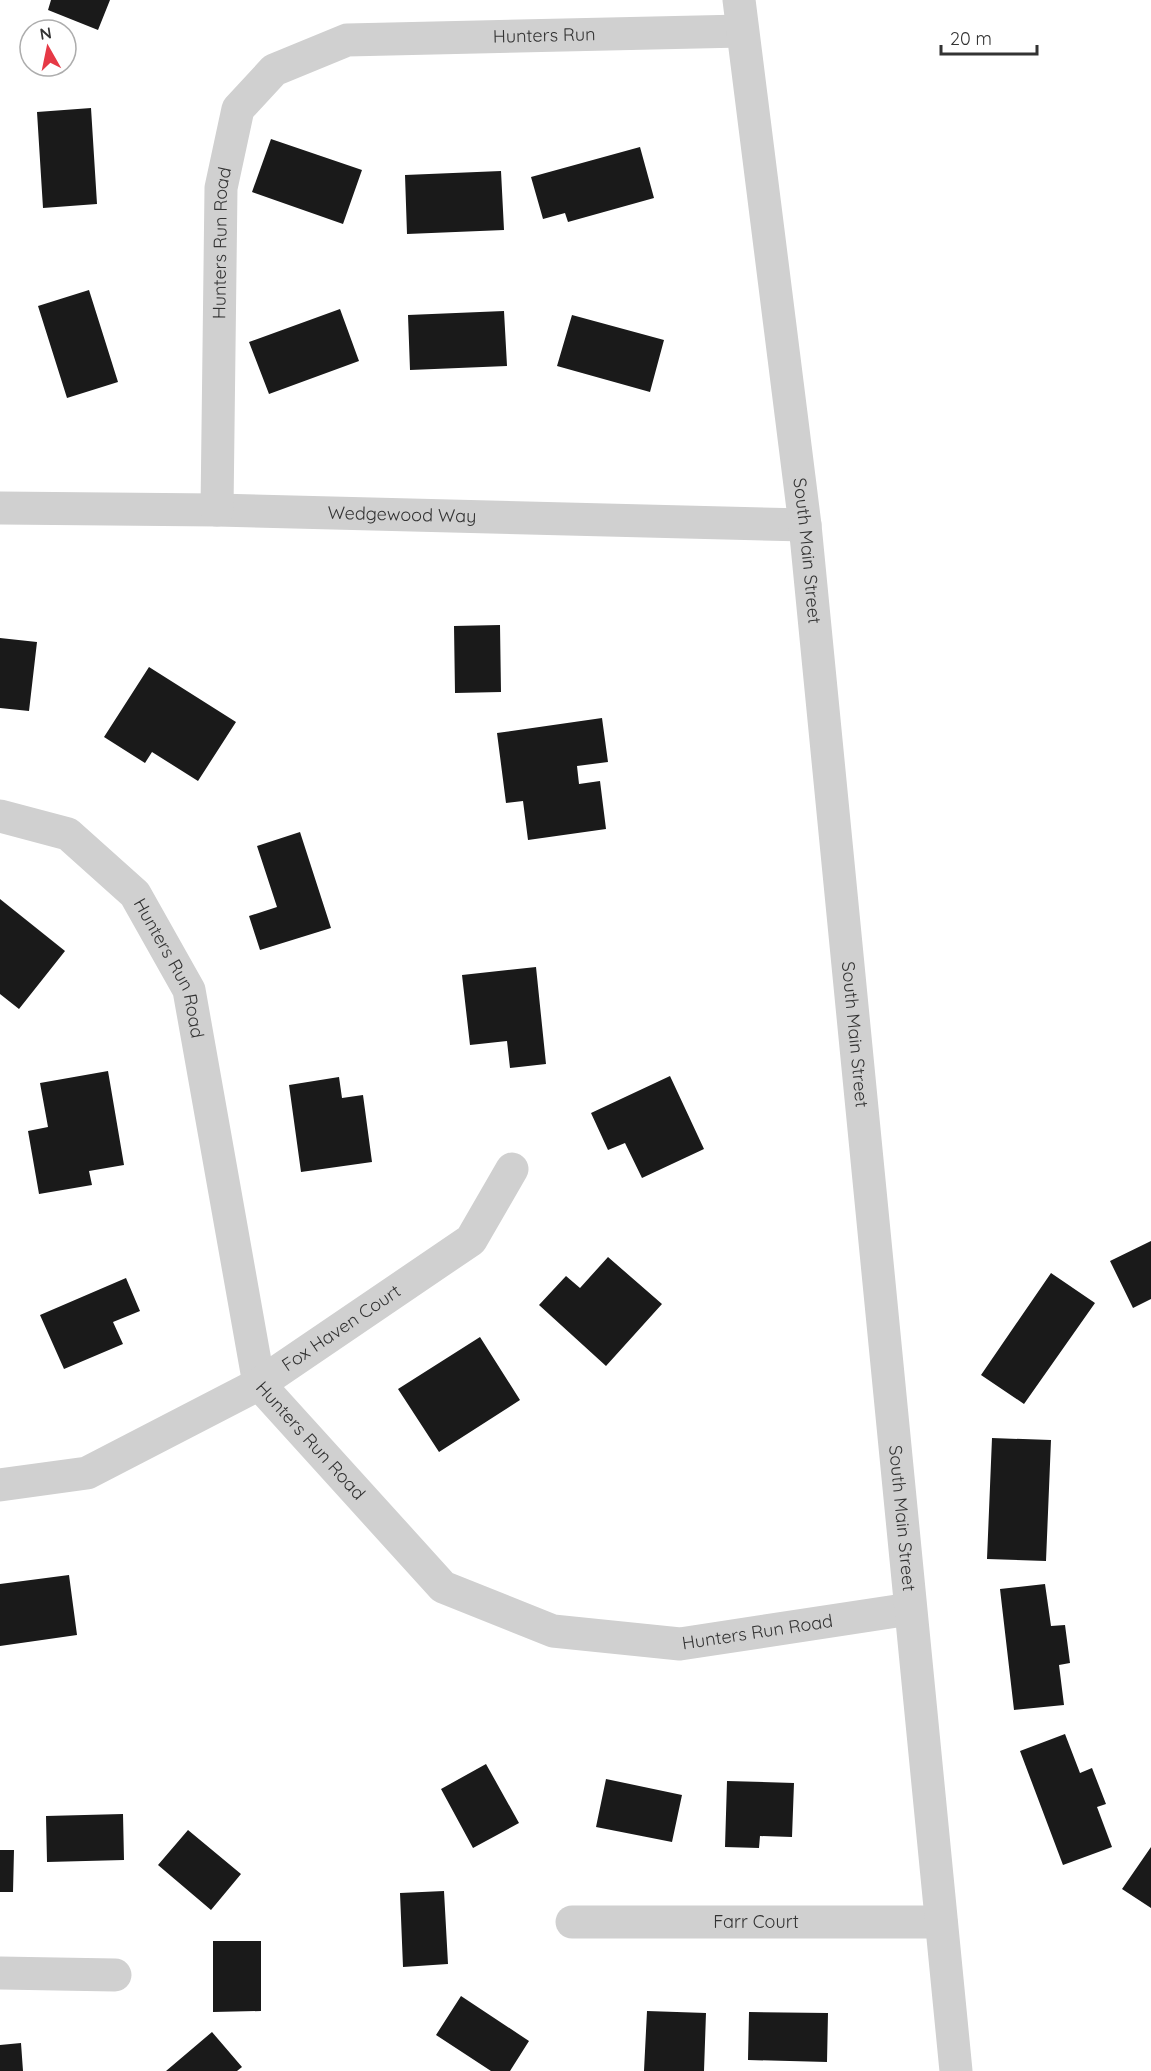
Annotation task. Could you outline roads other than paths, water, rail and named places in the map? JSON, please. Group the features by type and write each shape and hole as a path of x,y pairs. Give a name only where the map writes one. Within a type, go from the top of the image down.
{"street":[{"name":"Hunters Run","path":"347,40 741,15"},
{"name":"South Main Street","path":"741,15 805,525 956,2071"},
{"name":"Hunters Run Road","path":"217,510 221,188 238,109 274,70 347,40"},
{"name":"Wedgewood Way","path":"0,508 217,510 805,525"},
{"name":"Hunters Run Road","path":"0,816 68,834 135,894 189,990 259,1384 443,1587 553,1631 680,1644 910,1609"},
{"name":"Fox Haven Court","path":"0,1485 87,1473 259,1384 471,1240 512,1169"},
{"name":"Farr Court","path":"572,1923 941,1922"},
{"path":"0,1973 115,1975"}]}
